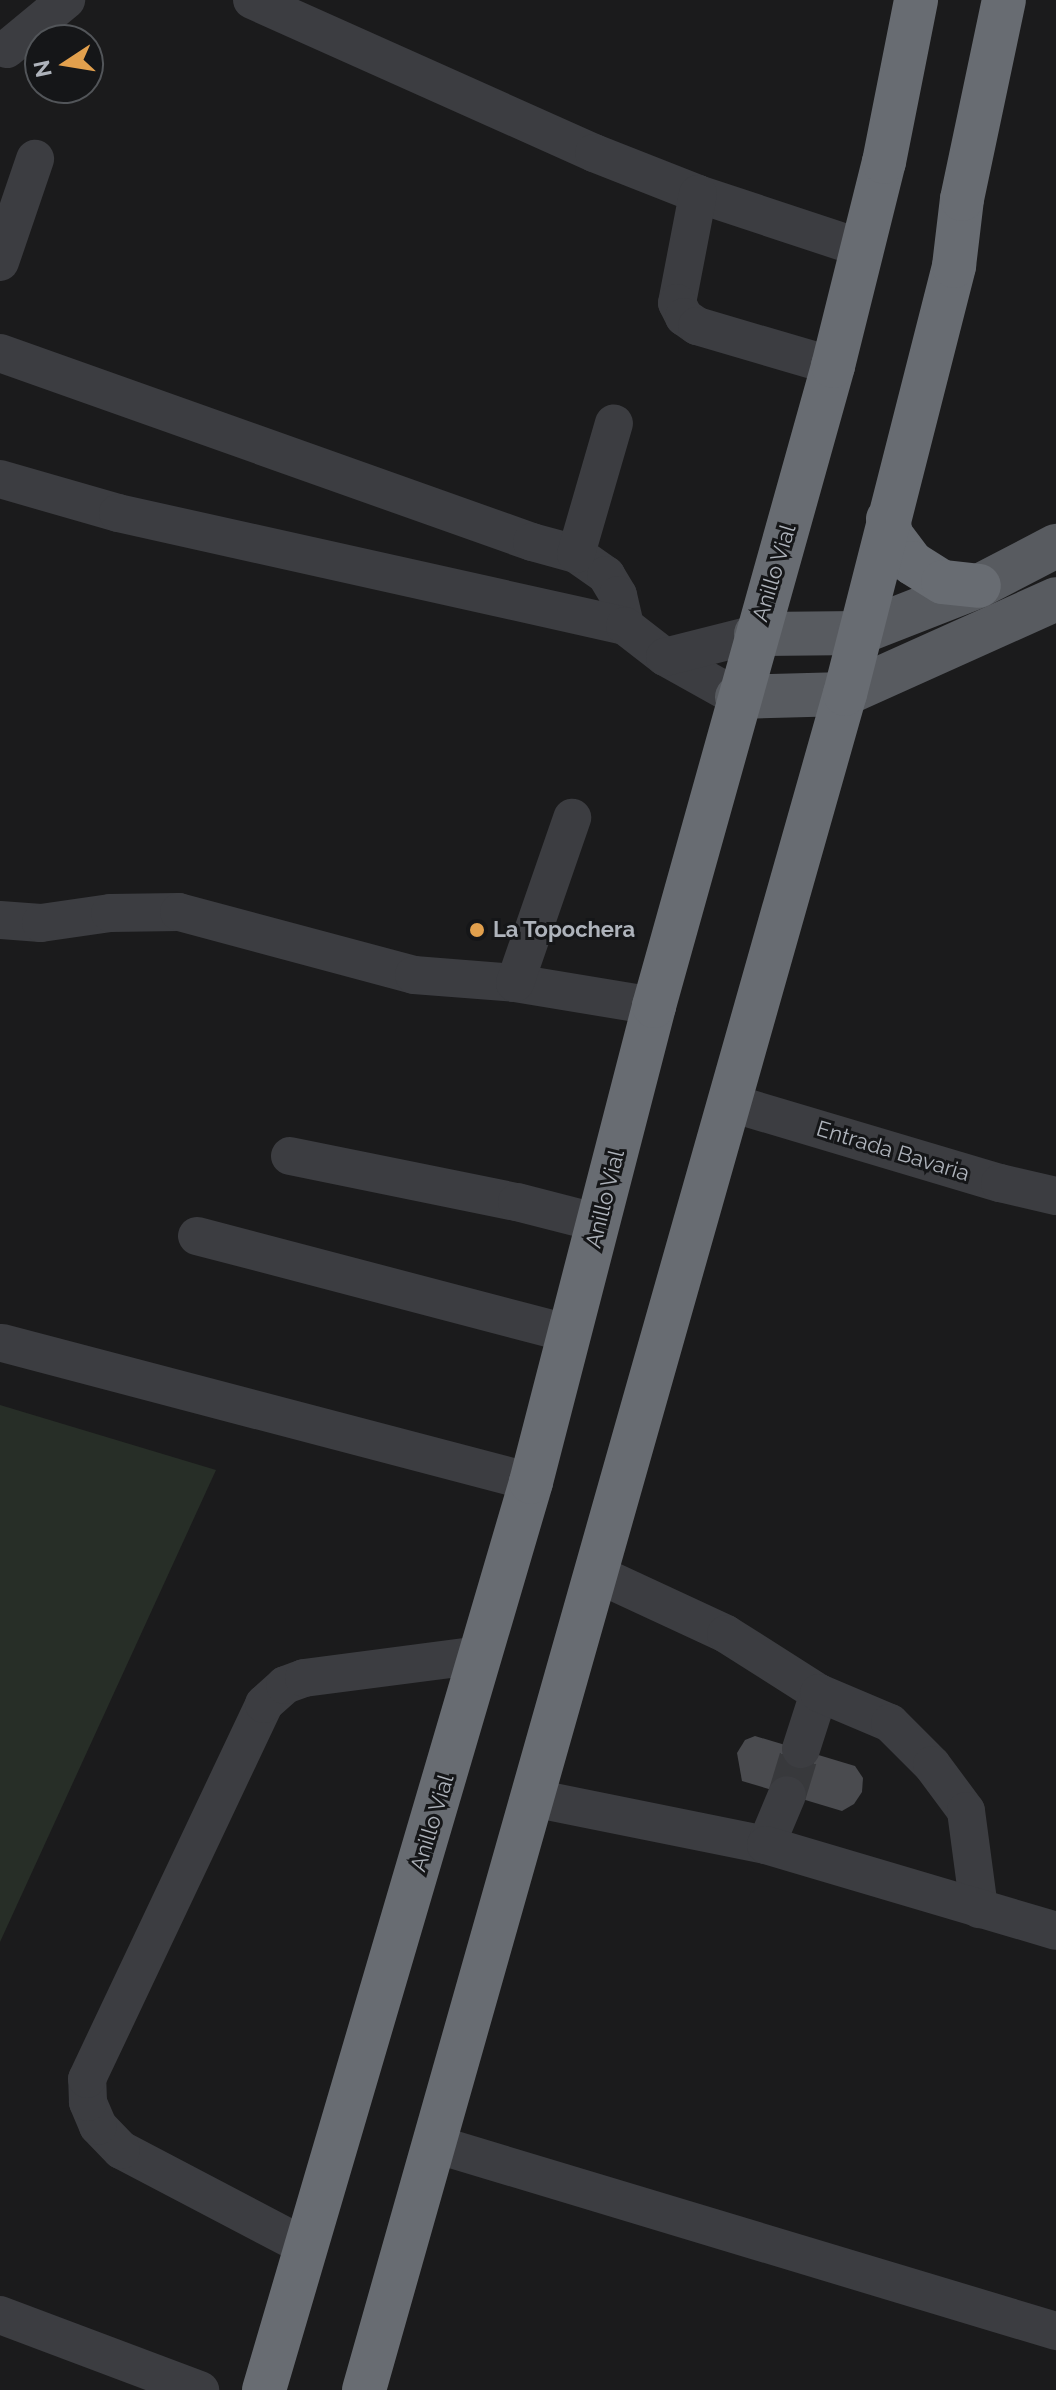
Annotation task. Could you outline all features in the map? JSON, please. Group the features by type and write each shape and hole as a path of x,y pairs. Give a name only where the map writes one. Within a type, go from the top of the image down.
{"highway":[{"name":"Anillo Vial","path":"264,2390 531,1482 737,697 864,249 916,0"},
{"path":"364,2390 845,694 954,266 962,199 1004,0"},
{"path":"888,519 891,535 912,563 943,582 979,586"}],"main road":[{"path":"756,634 859,633 979,586 1056,546"},
{"path":"737,697 845,694 1056,599"}],"lane":[{"path":"7,49 66,0"},
{"path":"252,0 483,105 698,194 864,249"},
{"path":"0,262 35,159"},
{"path":"698,194 677,303 684,317 697,326 833,366"},
{"path":"0,353 517,536 576,554 606,575 618,595 625,626"},
{"path":"576,554 614,423"},
{"path":"0,479 118,513 625,626 665,657 737,697"},
{"path":"665,657 756,634"},
{"path":"515,983 572,818"},
{"path":"0,920 41,923 110,913 179,912 414,975 515,983 654,1006"},
{"name":"Entrada Bavaria","path":"731,1103 1000,1183 1056,1196"},
{"path":"290,1156 517,1202 599,1223"},
{"path":"197,1236 570,1334"},
{"path":"2,1343 531,1482"},
{"path":"597,1574 726,1634 819,1693 890,1723 932,1765 966,1811 979,1909"},
{"path":"306,2247 121,2150 98,2126 88,2102 87,2079 264,1704 285,1685 304,1678 482,1655"},
{"path":"801,1749 819,1693"},
{"path":"766,1845 787,1795"},
{"path":"533,1798 766,1845 1056,1931"},
{"path":"435,2144 1056,2331"},
{"path":"0,2315 200,2390"}],"shaded area":[{"path":"0,1405 216,1470 0,1942"}],"building":[{"path":"755,1736 855,1766 863,1778 862,1792 854,1804 842,1811 742,1781 737,1753 745,1740"}],"tunnel":[{"path":"787,1795 801,1749"}],"place":[{"name":"La Topochera","path":"477,930"}]}
